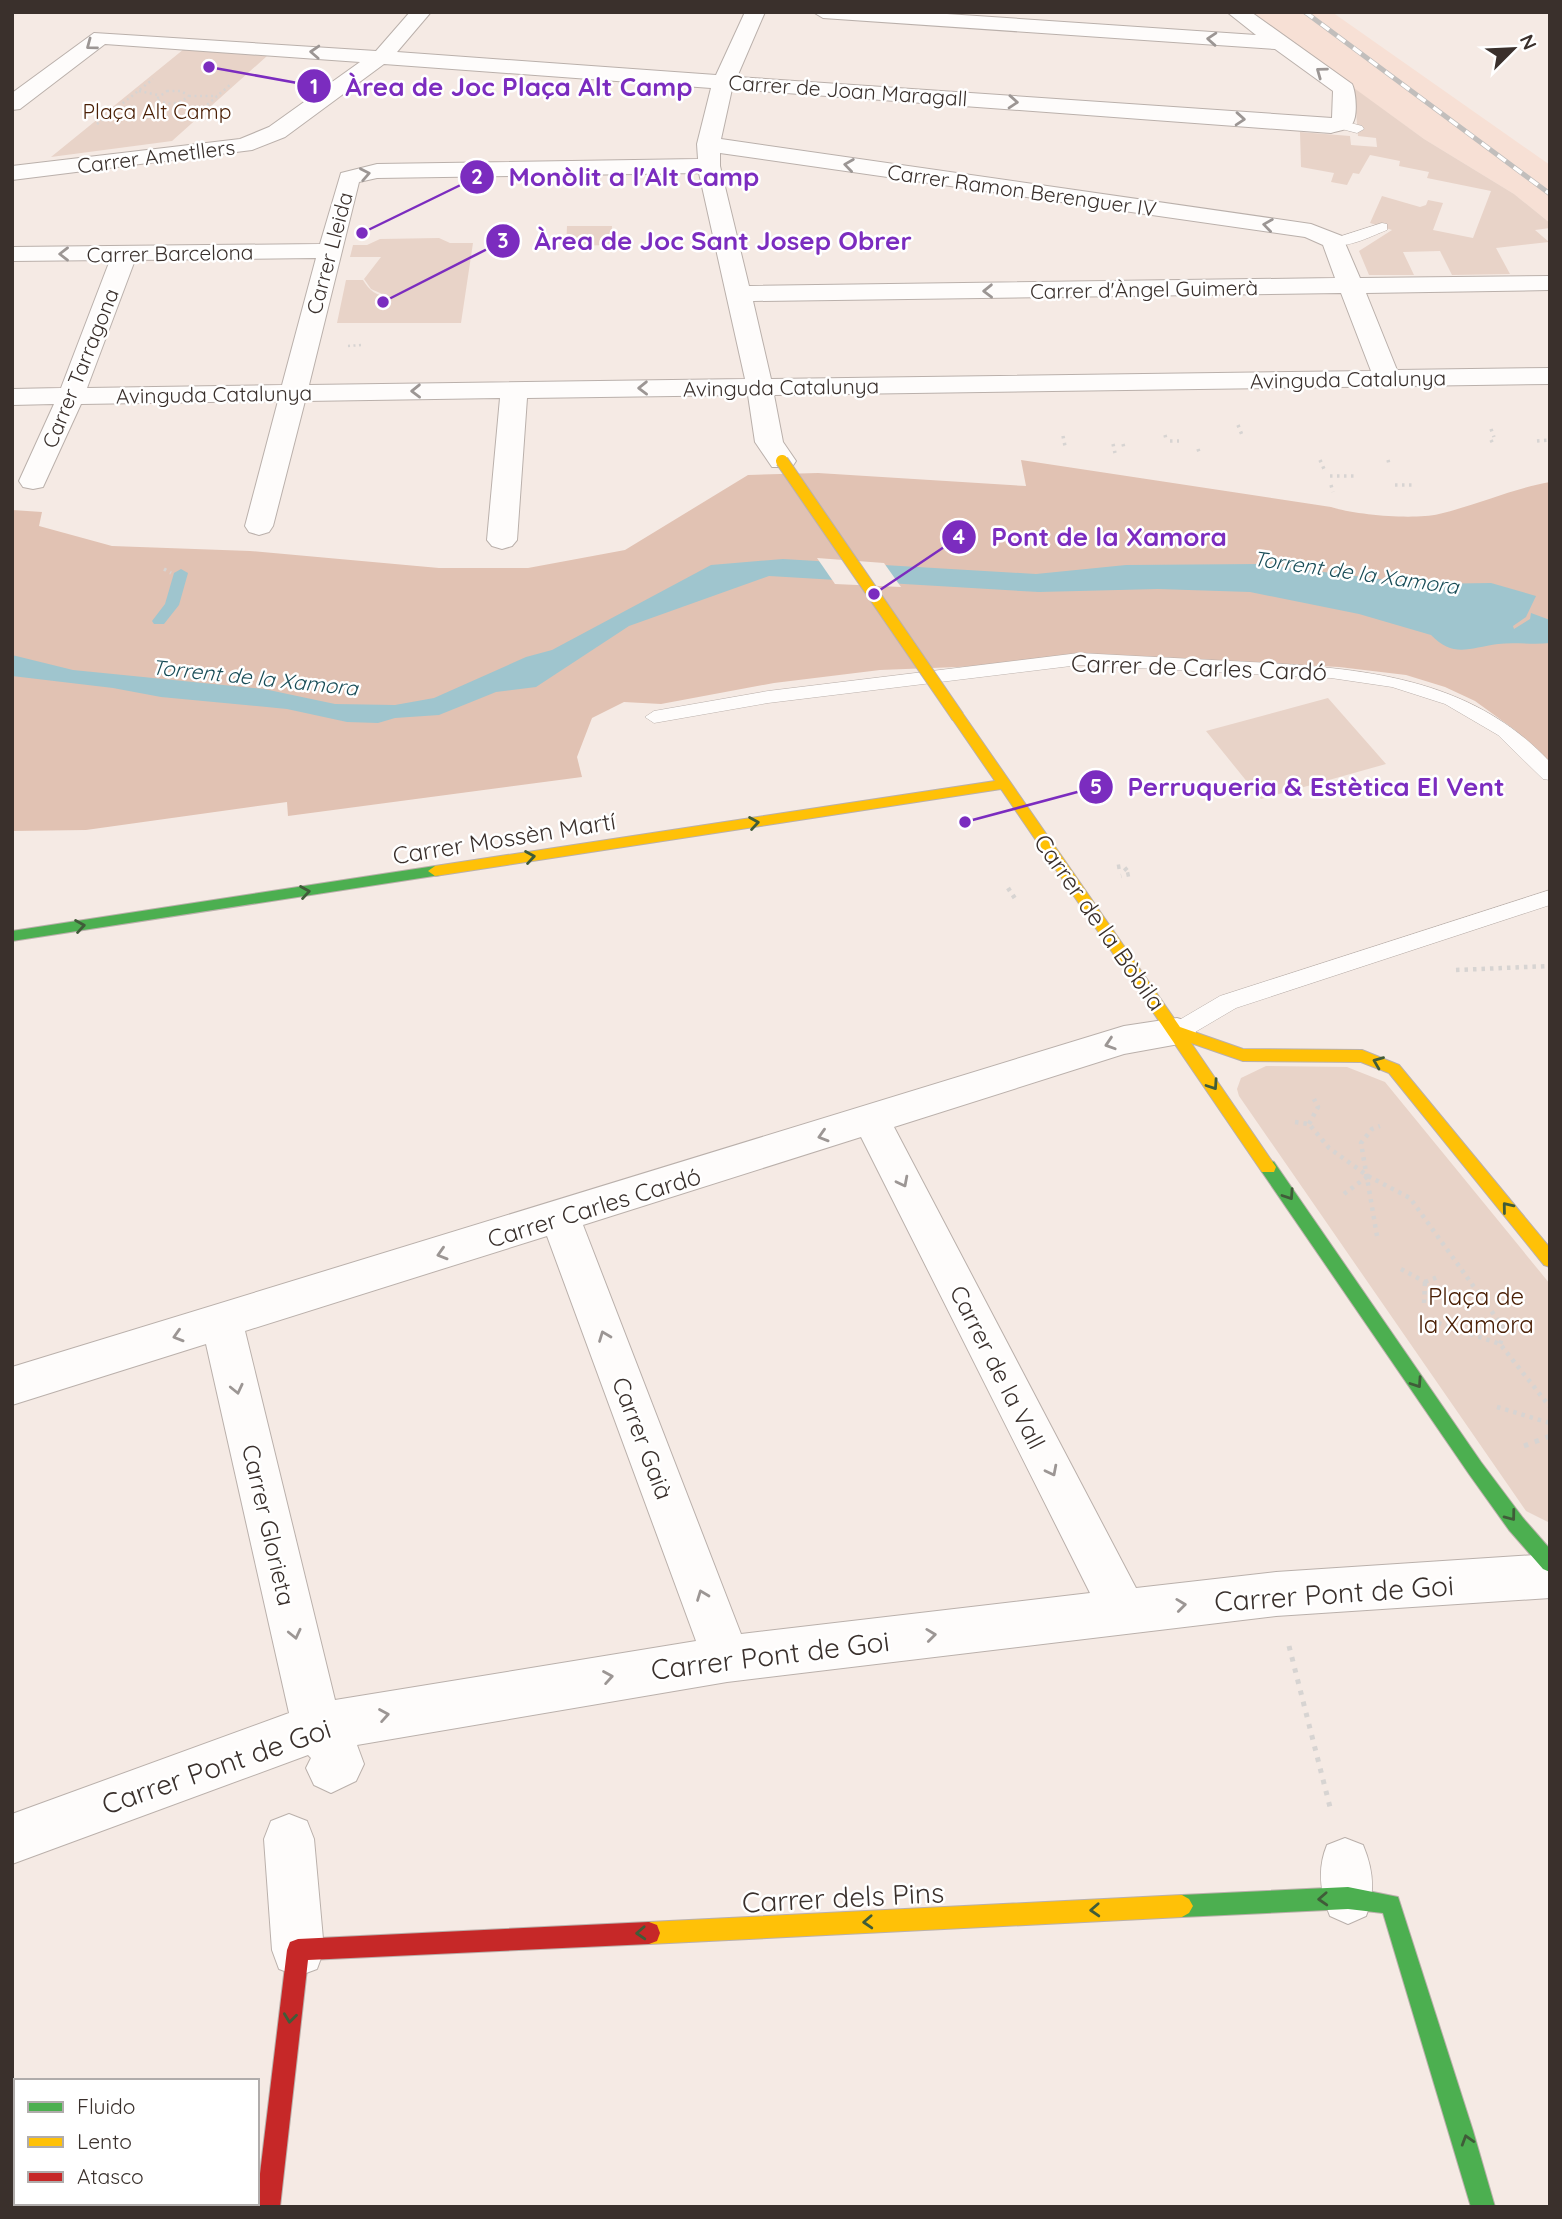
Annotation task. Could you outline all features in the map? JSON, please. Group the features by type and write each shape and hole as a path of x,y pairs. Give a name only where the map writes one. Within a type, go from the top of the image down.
{"street":[{"name":"Carrer Ametllers","path":"12,173 244,145 277,132 383,55 421,12"},
{"path":"709,155 722,80 755,12"},
{"path":"823,12 1288,54"},
{"path":"1237,12 1288,54"},
{"name":"Carrer de Joan Maragall","path":"12,104 102,37 383,55 1348,127 1343,122 1344,89 1288,54"},
{"name":"Carrer Ramon Berenguer IV","path":"709,155 1311,231 1340,241"},
{"name":"Carrer Lleida","path":"259,526 349,178 363,172 709,155"},
{"name":"Carrer de la Bòbila","path":"709,155 760,388 769,442 1177,1032"},
{"path":"1340,241 1351,287 1387,378"},
{"name":"Carrer Barcelona","path":"12,254 328,251"},
{"name":"Carrer Tarragona","path":"33,481 71,396 125,254"},
{"name":"Carrer d'Àngel Guimerà","path":"739,294 1549,283"},
{"name":"Avinguda Catalunya","path":"12,397 1550,376"},
{"path":"502,540 514,390"},
{"name":"Carrer Mossèn Martí","path":"12,936 1003,784"},
{"path":"1177,1032 1243,1055 1363,1056 1394,1069 1550,1260"},
{"path":"1177,1032 1475,1468 1516,1524 1550,1563"},
{"name":"Carrer Carles Cardó","path":"12,1386 872,1121 1124,1040 1177,1032"},
{"name":"Carrer de la Vall","path":"872,1121 1124,1612"},
{"name":"Carrer Gaià","path":"561,1217 727,1658"},
{"name":"Carrer Glorieta","path":"222,1323 324,1747"},
{"name":"Carrer Pont de Goi","path":"12,1839 324,1747 727,1658 1276,1594 1550,1576"},
{"path":"268,2207 298,1950 289,1839"},
{"path":"1354,1871 1403,1955 1469,2145 1483,2207"},
{"name":"Carrer dels Pins","path":"298,1950 1354,1871"}],"lane":[{"path":"1340,241 1358,220"},
{"path":"1340,241 1382,227"},
{"name":"Carrer de Carles Cardó","path":"654,717 768,696 1079,659 1331,672 1371,675 1411,684 1455,699 1508,733 1550,774"},
{"path":"1177,1032 1228,1002 1550,897"}],"path":[{"path":"95,125 138,90 158,95 180,90 186,85"},
{"path":"180,90 189,96 218,96 211,102"},
{"path":"158,95 158,102 165,104 181,103 189,96"},
{"path":"154,112 165,104"},
{"path":"108,115 144,121"},
{"path":"1238,425 1242,435"},
{"path":"1490,429 1493,441"},
{"path":"1063,436 1065,446"},
{"path":"1167,438 1179,441"},
{"path":"1537,441 1550,440"},
{"path":"1113,444 1115,453"},
{"path":"1320,460 1324,468"},
{"path":"1330,476 1357,476"},
{"path":"1331,485 1334,492"},
{"path":"1395,485 1413,485"},
{"path":"164,569 171,573"},
{"path":"1007,888 1016,900"},
{"path":"1449,970 1550,966"},
{"path":"1308,1093 1318,1107 1309,1125"},
{"path":"1295,1122 1309,1125 1327,1146 1368,1175 1410,1198 1505,1330 1500,1344"},
{"path":"1361,1143 1378,1233"},
{"path":"1338,1199 1368,1175"},
{"path":"1423,1315 1425,1282 1438,1277"},
{"path":"1432,1320 1476,1338 1500,1344 1550,1407"},
{"path":"1488,1404 1550,1423"},
{"path":"1291,1653 1354,1871"}],"shaded area":[{"path":"1248,12 1332,12 1550,165 1550,223 1514,194 1424,139"},
{"path":"1021,460 1400,517 1439,514 1550,482 1550,760 1543,759 1515,730 1475,701 1445,687 1406,675 1339,667 1075,654 983,666 880,670 774,683 661,704 624,702 592,718 577,757 582,777 288,816 287,802 86,830 12,831 12,510 42,512 39,526 112,546 250,551 439,568 528,568 625,550 748,475 818,473 1026,486"}],"green space":[{"name":"Plaça Alt Camp","path":"184,49 267,56 172,141 51,157"},
{"path":"1354,88 1424,139 1514,194 1550,223 1550,228 1535,230 1549,242 1496,248 1510,274 1452,275 1440,251 1403,252 1414,275 1369,275 1359,251 1392,230 1370,223 1382,196 1420,207 1426,205 1428,200 1443,203 1433,230 1473,238 1491,191 1427,178 1429,172 1399,166 1400,161 1370,155 1359,174 1353,173 1347,185 1331,182 1334,173 1301,167 1300,132 1350,136 1351,145 1377,147 1376,138 1358,136"},
{"path":"567,226 612,226 611,245 566,246"},
{"path":"439,238 450,243 473,243 461,323 337,323 346,280 363,280 373,292 389,297 371,289 364,279 381,257 350,257 353,245 367,245 380,239"},
{"path":"1328,698 1386,764 1261,799 1206,731"},
{"name":"Plaça de la Xamora","path":"1266,1066 1347,1067 1385,1082 1550,1284 1550,1523 1526,1511 1239,1096 1237,1089 1241,1078"}],"water":[{"path":"783,559 1036,574 1126,565 1260,564 1419,584 1491,583 1536,596 1526,617 1513,626 1514,629 1530,619 1531,613 1550,620 1550,643 1504,643 1454,649 1431,635 1359,614 1250,592 1158,589 1039,592 769,576 629,626 536,687 496,692 439,715 395,718 378,723 347,722 287,709 161,697 113,688 12,676 12,655 73,670 264,689 335,704 395,705 434,698 526,657 552,650 711,565"}],"pier":[{"path":"817,558 884,563 901,587 835,584"}],"waterway":[{"path":"159,621 172,605 181,573"}],"railway":[{"path":"1305,12 1550,194"}],"traffic: fast":[{"path":"12,936 435,871"},
{"path":"1268,1167 1475,1468 1516,1524 1550,1563"},
{"path":"1182,1906 1348,1898 1391,1904 1483,2207"}],"traffic: slow":[{"path":"782,461 958,717"},
{"path":"958,717 1268,1167"},
{"path":"435,871 1003,784"},
{"path":"1177,1032 1243,1055 1362,1056 1394,1069 1550,1260"},
{"path":"649,1933 1182,1906"}],"traffic: jam":[{"path":"268,2207 298,1950 649,1933"}],"place":[{"name":"Àrea de Joc Plaça Alt Camp","path":"209,67"},
{"name":"Monòlit a l'Alt Camp","path":"362,233"},
{"name":"Àrea de Joc Sant Josep Obrer","path":"383,302"},
{"name":"Pont de la Xamora","path":"874,594"},
{"name":"Perruqueria & Estètica El Vent","path":"965,822"}],"water label":[{"name":"Torrent de la Xamora","path":"1356,572"},
{"name":"Torrent de la Xamora","path":"255,677"}]}
